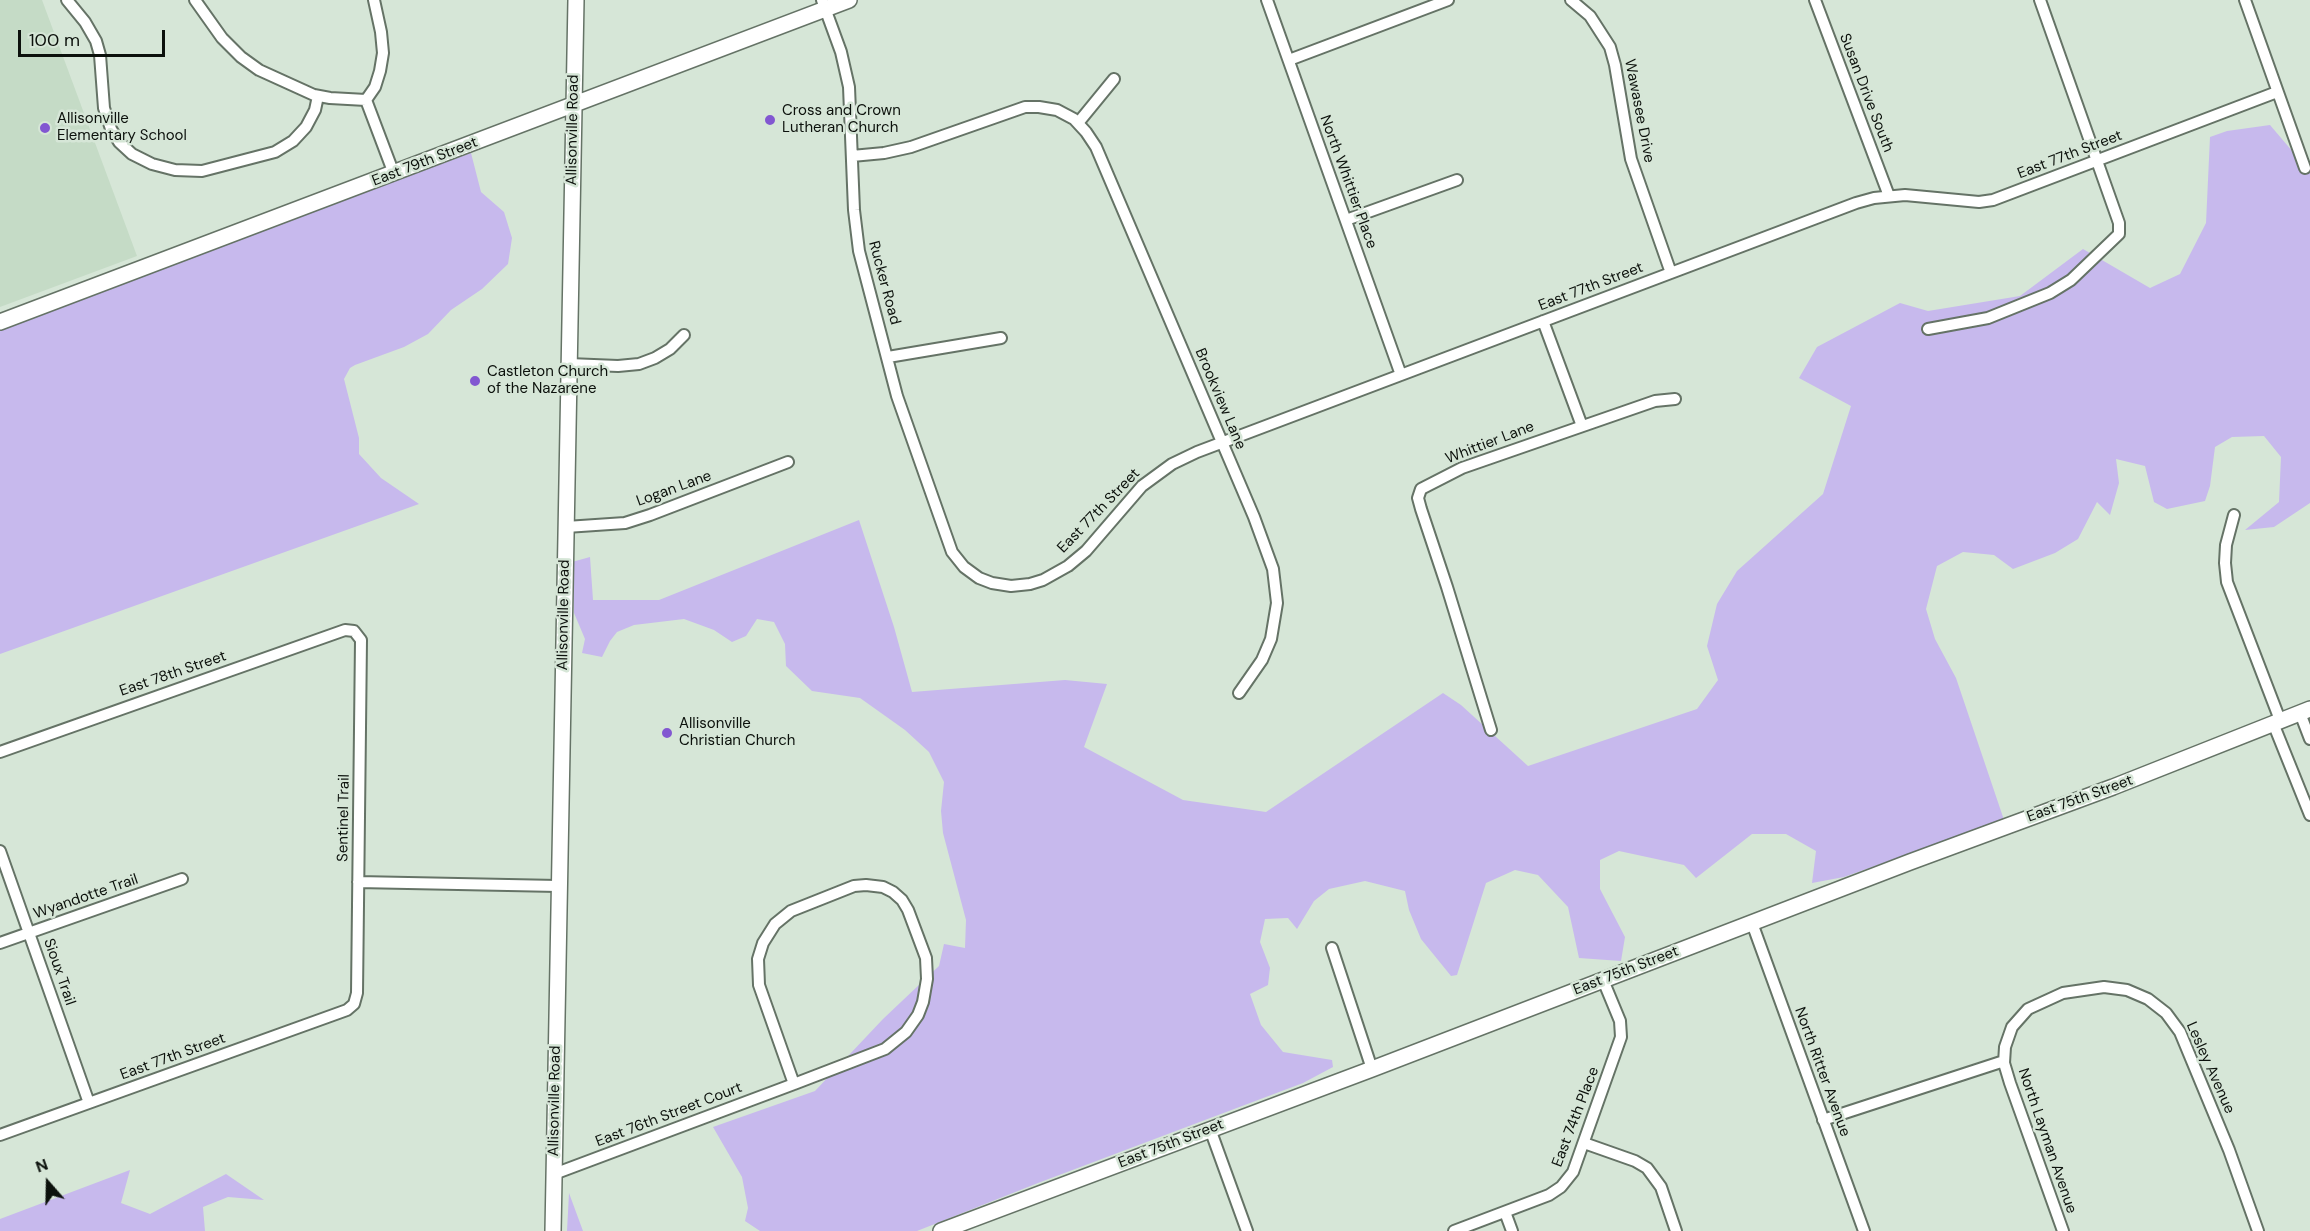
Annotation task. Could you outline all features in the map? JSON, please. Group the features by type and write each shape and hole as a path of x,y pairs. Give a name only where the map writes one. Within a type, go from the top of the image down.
{"street":[{"path":"67,0 85,22 96,41 100,55 104,108 111,129 119,142 132,154 152,164 175,170 202,171 275,152 293,141 306,127 315,110 318,96"},
{"path":"195,0 213,28 241,57 267,75 318,96 330,99 366,100"},
{"path":"366,100 375,87 381,71 383,53 374,0"},
{"name":"Allisonville Road","path":"553,1231 576,0"},
{"name":"East 79th Street","path":"0,322 574,105 824,4 849,0"},
{"name":"North Whittier Place","path":"1267,0 1401,375"},
{"path":"1289,60 1448,0"},
{"name":"Wawasee Drive","path":"1571,0 1590,16 1610,47 1631,159 1671,273"},
{"name":"Susan Drive South","path":"1815,0 1889,196"},
{"path":"1928,329 1988,318 2058,289 2071,280 2119,234 2119,223 2040,0"},
{"path":"2249,1 2277,92 2305,168"},
{"name":"Rucker Road","path":"824,4 839,45 847,78 854,210 859,251 897,396 946,539 960,564"},
{"path":"852,156 884,153 911,147 1025,107 1053,109 1066,114 1078,123 1114,79"},
{"name":"East 77th Street","path":"960,564 971,573 992,584 1016,586 1043,580 1083,554 1132,497 1158,473 1180,460 1222,442 1856,203 1889,196 1910,195 1979,202 1993,200 2277,92"},
{"path":"366,100 394,174"},
{"name":"Brookview Lane","path":"1078,123 1096,147 1270,558 1276,586 1276,616 1269,643 1253,676 1239,693"},
{"path":"1346,220 1457,180"},
{"path":"1543,321 1582,426"},
{"path":"569,364 618,366 639,364 662,354 684,335"},
{"path":"888,357 1000,338"},
{"name":"Whittier Lane","path":"1491,730 1418,498 1421,489 1462,468 1659,399 1675,399"},
{"name":"Logan Lane","path":"566,527 625,523 788,462"},
{"path":"2234,515 2226,544 2227,582 2310,815"},
{"name":"East 78th Street","path":"0,752 345,630 356,633"},
{"name":"Sentinel Trail","path":"354,1004 357,993 362,644 356,633"},
{"path":"2305,711 2310,739"},
{"name":"East 75th Street","path":"941,1231 2121,784 2305,711"},
{"name":"Sioux Trail","path":"0,851 89,1103"},
{"name":"Wyandotte Trail","path":"0,943 182,879"},
{"path":"358,882 558,886"},
{"name":"East 76th Street Court","path":"554,1174 794,1084 885,1049 906,1032 920,1012 927,987 926,958 905,904 887,889 869,884 854,886 795,909 775,924 763,943 758,959 759,985 794,1084"},
{"name":"North Ritter Avenue","path":"1752,923 1864,1231"},
{"path":"1332,948 1372,1069"},
{"name":"East 74th Place","path":"1454,1231 1549,1195 1561,1187 1575,1168 1621,1038 1620,1021 1603,980"},
{"name":"Lesley Avenue","path":"2004,1061 2007,1037 2023,1013 2042,1001 2072,990 2104,987 2127,990 2152,1002 2172,1020 2186,1044 2229,1150 2258,1231"},
{"name":"East 77th Street","path":"0,1135 347,1010 354,1004"},
{"path":"1823,1120 2004,1061"},
{"name":"North Layman Avenue","path":"2004,1061 2063,1231"},
{"path":"1210,1129 1247,1231"},
{"path":"1584,1143 1635,1161 1647,1168 1659,1183 1676,1231"},
{"path":"1505,1212 1512,1231"}],"shaded area":[{"name":"Allisonville Elementary School","path":"0,0 42,0 137,256 0,307"},
{"path":"2270,125 2310,172 2310,503 2274,527 2245,530 2279,502 2281,457 2264,436 2232,437 2215,447 2210,486 2205,501 2167,509 2154,502 2145,466 2116,459 2119,483 2110,515 2097,502 2078,539 2055,553 2013,569 1994,555 1963,552 1937,566 1926,609 1935,639 1956,678 2004,820 1844,877 1812,883 1816,851 1786,834 1752,834 1696,878 1684,865 1619,851 1600,860 1600,889 1625,937 1621,961 1579,958 1568,907 1538,875 1515,870 1486,883 1457,975 1451,976 1421,939 1409,910 1405,891 1365,881 1329,889 1314,901 1297,929 1288,918 1265,919 1260,942 1270,968 1268,985 1250,994 1261,1025 1283,1052 1332,1060 1333,1067 1303,1083 917,1231 760,1231 745,1221 748,1208 742,1177 713,1127 815,1091 883,1019 939,966 944,944 965,948 966,920 943,833 941,811 944,782 929,752 905,730 860,698 812,691 786,666 785,644 774,622 757,619 746,636 732,642 714,630 684,619 634,625 617,632 602,657 582,653 585,639 574,613 572,562 590,557 593,600 659,600 859,520 894,627 912,692 1065,680 1107,684 1084,747 1183,800 1266,812 1443,693 1461,705 1528,766 1697,709 1718,680 1707,646 1717,604 1737,571 1823,494 1851,406 1799,378 1817,347 1900,303 1928,311 2020,296 2083,249 2150,288 2180,274 2206,223 2210,137 2227,131"},
{"path":"471,153 481,192 504,212 512,238 508,264 482,289 451,310 428,334 404,347 355,365 350,368 344,379 359,438 359,454 381,478 419,504 0,654 0,326"},
{"path":"130,1170 121,1203 150,1214 226,1174 264,1200 228,1197 203,1207 205,1231 0,1231 0,1219"},
{"path":"569,1193 583,1231 567,1231"}],"place":[{"name":"Cross and Crown Lutheran Church","path":"770,120"},
{"name":"Allisonville Elementary School","path":"45,128"},
{"name":"Castleton Church of the Nazarene","path":"475,381"},
{"name":"Allisonville Christian Church","path":"667,733"}]}
